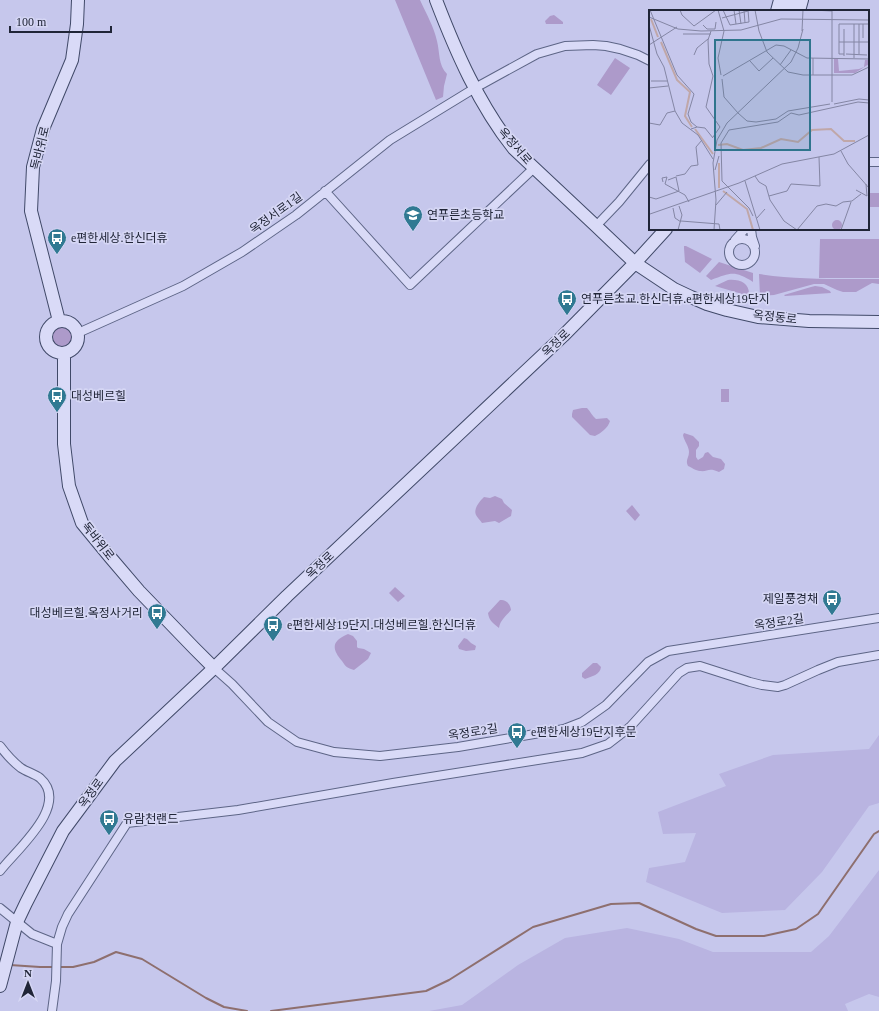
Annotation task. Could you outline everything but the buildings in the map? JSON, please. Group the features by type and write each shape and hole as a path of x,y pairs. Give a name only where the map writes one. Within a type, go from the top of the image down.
{"main road":[{"name":"독바위로","path":"59,321 31,211 33,168 43,128 72,60 77,24 78,0"},
{"name":"옥정서로","path":"436,0 445,25 474,88 503,135 514,149 634,263"},
{"path":"777,10 780,0"},
{"path":"788,10 791,0"},
{"path":"799,10 802,0"},
{"name":"옥정로","path":"1,980 16,926 63,831 115,762 287,596 564,336 665,230"},
{"name":"옥정동로","path":"634,263 674,289 708,304 736,312 758,317 809,321 879,322"},
{"path":"59,321 64,321 73,325 78,333 79,339 77,344 70,352 59,353 54,351 47,342 47,332 54,323 59,321"},
{"name":"독바위로","path":"64,353 64,444 69,486 82,522 139,590 214,668"}],"street":[{"name":"옥정서로1길","path":"78,333 189,282 242,252 296,215 390,140 474,88 537,54 565,46 593,45 620,48 649,60"},
{"path":"596,226 619,202 649,165"},
{"path":"325,191 410,285 534,168"},
{"path":"744,230 730,245 729,254 734,262 738,264 746,264 750,262 756,254 752,230"},
{"path":"733,242 736,239 744,238 749,240 755,249"},
{"name":"옥정로2길","path":"214,668 232,684 268,722 297,742 334,752 380,756 458,747 564,729 582,722 606,705 648,662 668,651 879,618"},
{"path":"52,1011 56,981 57,948 62,927 68,914 127,823 238,810 393,783 582,753 608,744 630,727 679,673 687,668 700,666 750,682 762,685 778,686 785,685 838,662 879,655"},
{"path":"0,746 21,768 42,780 49,792 50,798 49,805 35,831 0,870"},
{"path":"0,908 16,926 57,948"}],"shaded area":[{"path":"395,0 420,0 430,20 437,41 442,67 447,74 443,97 436,100"},
{"path":"554,15 563,22 563,24 546,24 545,21 550,16"},
{"path":"615,58 630,68 611,95 597,85"},
{"path":"869,193 879,193 879,207 869,207"},
{"path":"820,239 879,239 879,278 819,278"},
{"path":"684,246 712,259 700,273 685,262"},
{"path":"719,262 753,273 753,282 737,274 728,274 711,280 706,276"},
{"path":"759,274 804,278 879,279 879,284 872,283 856,292 843,292 824,284 814,284 774,295 760,296"},
{"path":"728,280 740,281 746,285 749,296 715,286"},
{"path":"811,287 822,287 831,293 784,295"},
{"path":"62,327 69,330 72,337 69,344 62,347 55,344 52,337 55,330"},
{"path":"721,389 729,389 729,402 721,402"},
{"path":"587,408 596,419 607,418 610,421 608,426 595,436 590,435 572,417 573,410"},
{"path":"684,433 693,436 699,442 699,446 696,450 696,457 698,460 708,452 713,457 721,459 725,464 724,469 719,472 710,470 700,471 688,466 687,462 689,450 683,435"},
{"path":"495,496 502,499 504,503 512,510 511,516 499,523 495,521 482,523 476,515 475,510 484,497 490,498"},
{"path":"632,505 640,515 635,521 626,511"},
{"path":"395,587 405,596 398,602 389,593"},
{"path":"500,600 507,602 510,605 511,610 502,620 499,628 491,620 488,613"},
{"path":"348,634 353,636 357,641 358,648 364,649 371,653 368,659 354,670 346,666 338,656 335,649 336,642"},
{"path":"464,638 476,646 475,650 466,651 459,649 458,646"},
{"path":"593,663 597,663 601,667 599,672 585,679 582,677 582,673"},
{"path":"879,735 879,803 869,806 822,872 785,910 722,913 646,882 649,868 685,862 696,833 663,834 658,812 726,786 719,774 773,755 869,749"},
{"path":"879,870 879,997 869,994 845,1004 848,1011 429,1011 462,1005 518,965 565,938 627,928 679,939 713,952 811,952 829,936"}],"waterway":[{"path":"271,1011 426,991 449,980 533,927 611,904 639,903 696,929 716,936 764,936 796,929 818,914 874,834 879,831"},
{"path":"59,967 73,967 94,962 116,952 142,959 206,998 224,1007 247,1011"},
{"path":"10,965 55,967"}],"place":[{"name":"연푸른초등학교","path":"413,232"},
{"name":"e편한세상.한신더휴","path":"57,255"},
{"name":"연푸른초교.한신더휴.e편한세상19단지","path":"567,316"},
{"name":"대성베르힐","path":"57,413"},
{"name":"제일풍경채","path":"832,616"},
{"name":"대성베르힐.옥정사거리","path":"157,630"},
{"name":"e편한세상19단지.대성베르힐.한신더휴","path":"273,642"},
{"name":"e편한세상19단지후문","path":"517,749"},
{"name":"유람천랜드","path":"109,836"}]}
